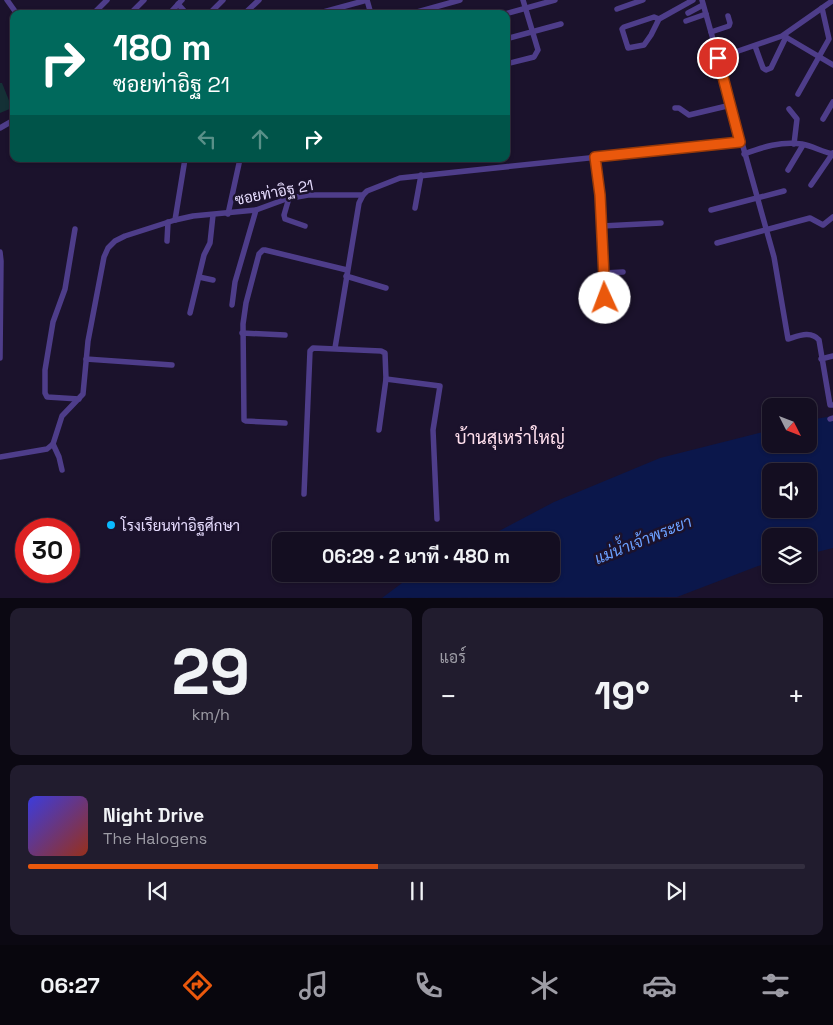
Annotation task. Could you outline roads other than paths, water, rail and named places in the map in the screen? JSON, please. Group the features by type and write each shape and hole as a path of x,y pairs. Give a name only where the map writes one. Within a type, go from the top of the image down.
{"street":[{"path":"97,10 108,0"},
{"path":"134,10 144,0"},
{"path":"213,10 223,0"},
{"path":"248,10 259,0"},
{"path":"331,10 367,0"},
{"path":"424,10 460,0"},
{"path":"510,63 534,57 538,50 523,0"},
{"path":"510,12 555,0"},
{"path":"617,9 642,0"},
{"path":"659,19 654,17 624,27 622,29 628,48 644,45 651,36 659,19 693,0"},
{"path":"718,58 784,36 832,1"},
{"path":"688,13 703,3 740,142 774,257 788,339 810,334 816,336 819,340 830,405 833,405"},
{"path":"798,94 827,44 829,34 822,8"},
{"path":"686,21 706,14"},
{"path":"711,32 729,26 728,16"},
{"path":"510,38 561,24"},
{"path":"755,46 763,68 766,70 771,68 784,36"},
{"path":"784,36 833,65"},
{"path":"823,120 833,102"},
{"path":"675,108 679,108 690,115 730,105"},
{"path":"789,109 797,119 794,144"},
{"name":"ซอยท่าอิฐ 21","path":"79,399 82,394 86,359 104,257 108,248 115,241 125,236 175,220 193,216 256,210 289,198 308,195 363,195 367,191 400,178 740,142"},
{"path":"744,154 781,143 804,144 820,151 833,153 811,185"},
{"path":"788,170 804,144"},
{"path":"595,157 600,195 604,290 609,306"},
{"path":"175,220 185,162"},
{"path":"228,214 239,162"},
{"path":"415,208 421,176"},
{"path":"711,210 784,191"},
{"path":"335,348 359,203 363,195"},
{"path":"289,198 284,215 285,219 305,226"},
{"path":"232,305 235,282 256,210"},
{"path":"190,312 204,255 210,243 213,215"},
{"path":"717,243 810,218 823,225 833,217"},
{"path":"167,240 168,222"},
{"path":"602,226 661,223"},
{"path":"75,229 65,289 53,322 45,370 44,390 47,397 79,399"},
{"path":"285,423 244,420 242,333 246,302 259,254 263,250 347,273 386,288"},
{"path":"0,252 0,358"},
{"path":"604,273 623,272"},
{"path":"198,277 213,280"},
{"path":"242,333 285,335"},
{"path":"304,494 310,351 313,348 381,351 385,353 386,379 380,430"},
{"path":"821,359 833,356"},
{"path":"86,359 172,365"},
{"path":"386,379 440,386 432,430 437,519"},
{"path":"0,457 47,449 53,444 62,416 79,399"},
{"path":"53,444 62,470"}],"water":[{"name":"แม่น้ำเจ้าพระยา","path":"833,416 833,548 817,552 817,528 762,528 762,565 677,597 382,598 403,582 560,582 560,532 497,532 554,502 660,458 762,432 762,453 817,453 818,418"}],"place":[{"name":"โรงเรียนท่าอิฐศึกษา","path":"111,525"}],"district":[{"name":"บ้านสุเหร่าใหญ่","path":"510,437"}]}
